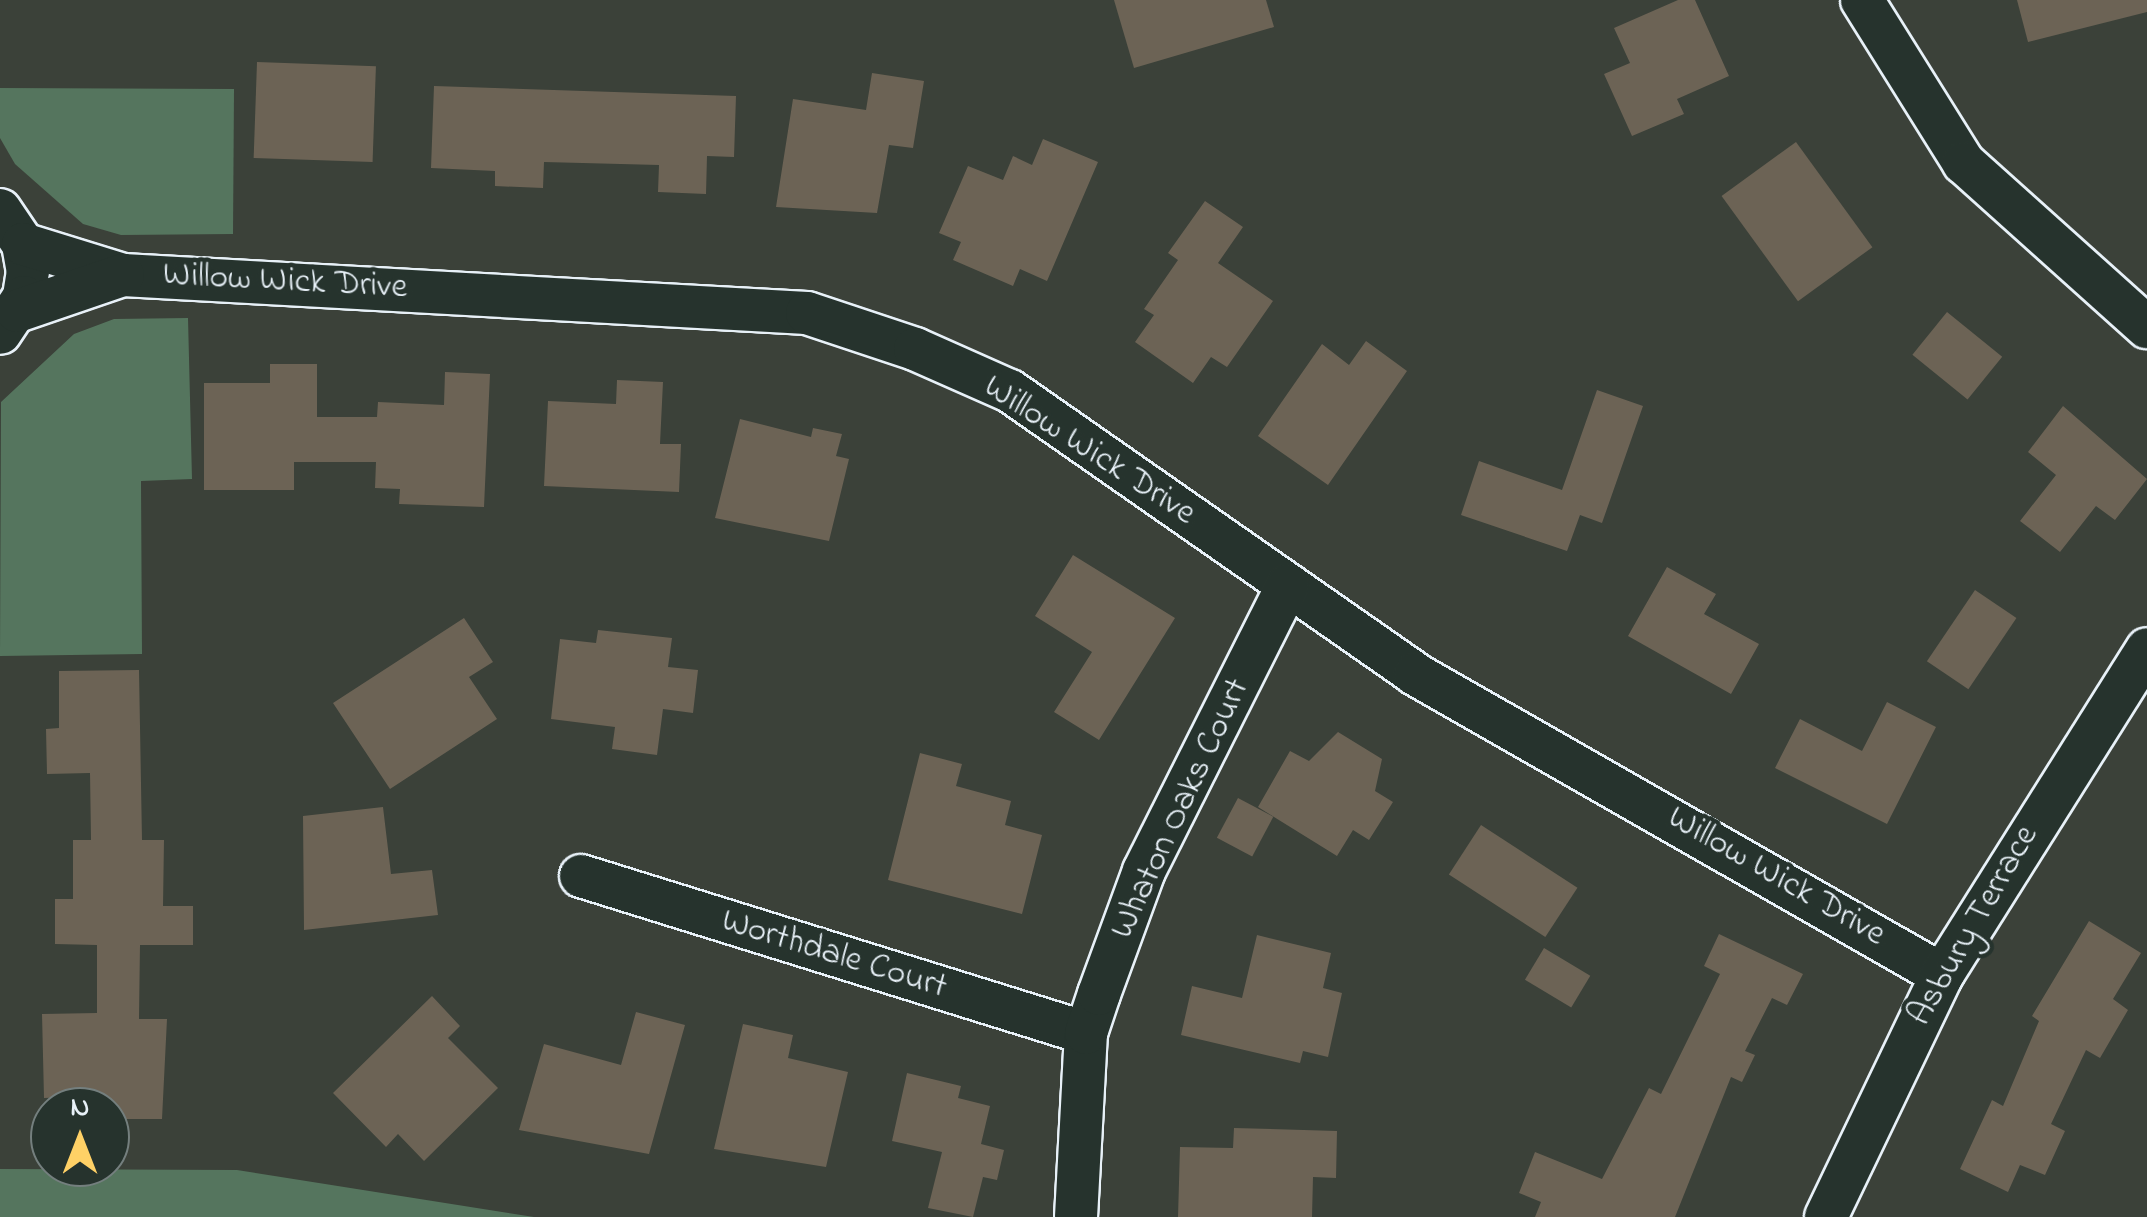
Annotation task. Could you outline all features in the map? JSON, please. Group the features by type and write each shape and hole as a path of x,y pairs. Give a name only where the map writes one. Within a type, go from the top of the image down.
{"street":[{"path":"1862,0 1964,163 2147,327"},
{"path":"8,322 28,271 12,227"},
{"name":"Willow Wick Drive","path":"12,227 123,274 807,312 1010,392 1415,674 1942,974"},
{"name":"Willow Wick Drive","path":"8,322 123,274"},
{"name":"Whaton Oaks Court","path":"1076,1217 1086,1033 1144,871 1288,586"},
{"name":"Asbury Terrace","path":"1826,1217 1942,974 2147,649"},
{"name":"Worthdale Court","path":"581,876 1086,1033"}],"green space":[{"path":"0,88 234,89 233,234 121,235 83,224 15,164 0,138"},
{"path":"188,318 192,479 141,481 142,654 0,656 1,402 74,334 114,319"},
{"path":"0,1169 30,1169 30,1187 130,1187 130,1170 237,1170 534,1217 0,1217"}],"building":[{"path":"1114,0 1266,0 1274,27 1134,68"},
{"path":"1678,0 1695,0 1729,76 1677,99 1684,114 1632,136 1604,74 1630,63 1614,28"},
{"path":"2017,0 2147,0 2147,12 2028,42"},
{"path":"257,62 376,66 373,162 254,158"},
{"path":"872,73 924,81 913,148 889,145 877,213 776,207 793,99 866,110"},
{"path":"434,86 736,96 734,157 707,156 706,194 658,192 659,165 544,162 543,188 495,186 495,171 431,168"},
{"path":"1043,139 1098,162 1047,281 1020,269 1013,286 953,260 961,242 939,233 968,166 1003,180 1013,156 1032,165"},
{"path":"1796,142 1872,247 1798,301 1722,196"},
{"path":"1205,201 1243,227 1218,263 1273,301 1227,367 1211,357 1193,383 1135,342 1154,315 1144,309 1178,260 1168,253"},
{"path":"1947,312 2002,357 1968,399 1912,355"},
{"path":"1366,341 1407,371 1328,485 1258,436 1322,344 1349,365"},
{"path":"270,364 317,364 317,417 377,417 378,402 444,405 445,372 490,374 484,507 399,504 400,489 375,488 376,462 294,462 294,490 204,490 204,383 270,383"},
{"path":"617,380 663,382 660,444 681,444 679,492 544,486 548,401 616,404"},
{"path":"1597,390 1643,406 1602,523 1580,515 1567,551 1461,515 1479,461 1562,490"},
{"path":"2063,406 2147,479 2115,520 2096,506 2060,552 2020,521 2056,475 2028,452"},
{"path":"740,419 811,437 813,428 842,434 836,456 849,459 829,541 715,518"},
{"path":"1073,555 1175,618 1099,740 1054,712 1092,652 1035,616"},
{"path":"1667,567 1716,594 1704,614 1759,644 1731,694 1628,636"},
{"path":"1975,590 2016,618 1968,689 1927,661"},
{"path":"464,618 493,662 469,677 497,719 390,789 333,703"},
{"path":"598,630 672,638 668,667 698,670 693,713 663,709 657,755 612,749 615,727 551,719 560,639 596,643"},
{"path":"139,670 142,840 164,840 163,906 193,906 193,945 140,945 139,1019 167,1019 162,1119 130,1119 130,1087 44,1087 42,1014 97,1013 97,945 55,944 55,899 73,899 73,840 91,840 90,773 47,774 46,729 59,728 59,671"},
{"path":"1887,702 1936,727 1887,824 1775,768 1800,719 1862,751"},
{"path":"1338,732 1382,759 1375,791 1393,802 1369,840 1353,830 1337,856 1258,807 1290,751 1309,761"},
{"path":"920,753 962,764 956,786 1011,801 1005,825 1042,835 1022,914 888,880"},
{"path":"1238,798 1273,817 1252,857 1217,838"},
{"path":"383,807 391,874 432,870 438,915 304,930 303,816"},
{"path":"1481,825 1577,888 1545,937 1449,874"},
{"path":"2089,921 2141,953 2113,999 2128,1010 2100,1058 2086,1050 2051,1124 2065,1131 2045,1175 2020,1165 2008,1192 1960,1169 1992,1100 2003,1106 2039,1021 2032,1016"},
{"path":"1719,934 1803,974 1787,1005 1772,998 1745,1051 1755,1055 1742,1082 1731,1077 1675,1217 1535,1217 1541,1202 1519,1193 1535,1152 1602,1179 1649,1088 1661,1094 1720,974 1704,966"},
{"path":"1257,935 1331,953 1323,988 1342,993 1328,1057 1303,1051 1300,1063 1181,1035 1192,986 1242,998"},
{"path":"1544,948 1590,976 1571,1008 1525,980"},
{"path":"432,996 460,1026 448,1038 498,1088 424,1161 398,1134 386,1147 333,1093"},
{"path":"636,1012 685,1025 649,1154 519,1130 544,1044 621,1065"},
{"path":"743,1024 793,1035 788,1058 848,1072 826,1167 714,1149"},
{"path":"907,1073 961,1086 958,1098 990,1106 981,1144 1004,1150 997,1180 983,1177 973,1217 928,1208 942,1152 892,1141"},
{"path":"1234,1128 1337,1131 1336,1178 1313,1177 1312,1217 1178,1217 1180,1147 1233,1148"}]}
